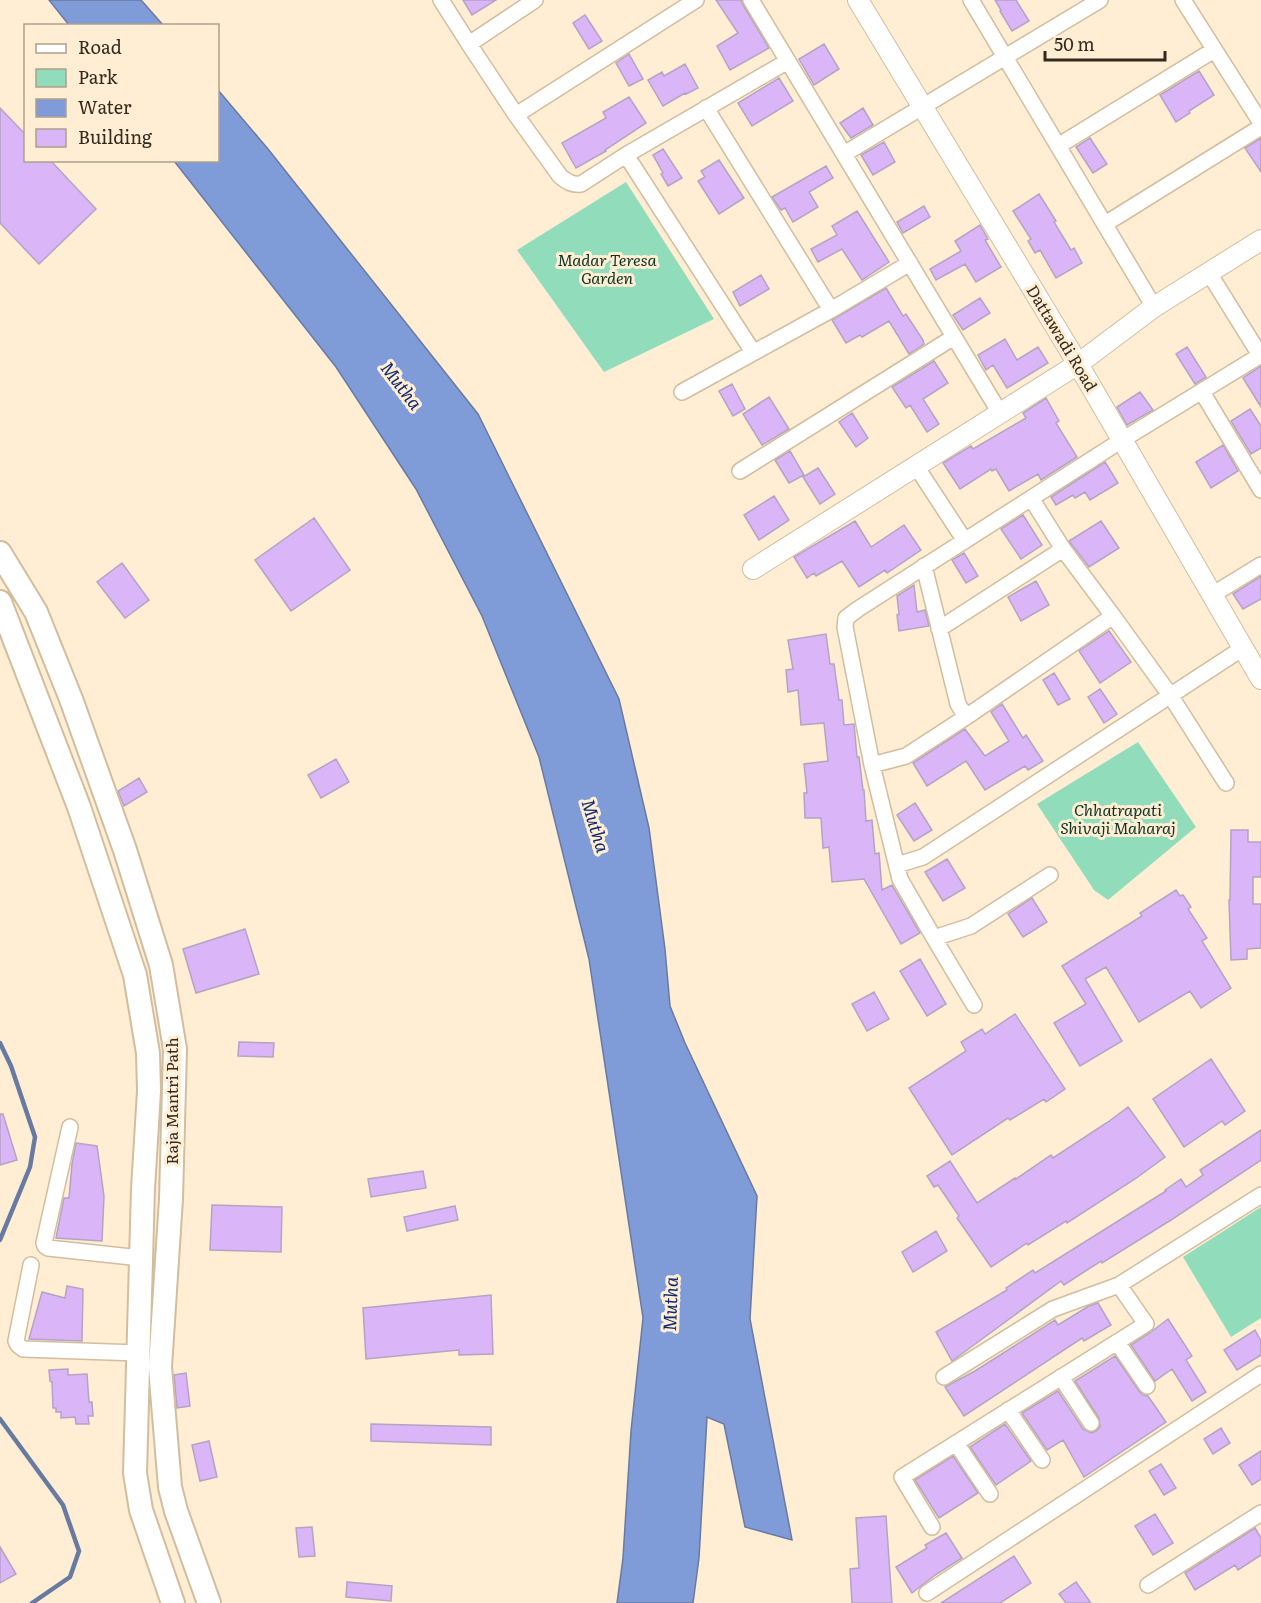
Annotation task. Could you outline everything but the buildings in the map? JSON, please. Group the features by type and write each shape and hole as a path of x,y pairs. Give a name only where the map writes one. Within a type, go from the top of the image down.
{"main road":[{"name":"Raja Mantri Path","path":"0,554 36,612 71,699 126,850 161,965 175,1057 171,1198 160,1367 170,1487 176,1511 209,1603"},
{"name":"Raja Mantri Path","path":"0,602 80,807 135,975 148,1053 149,1091 141,1258 135,1473 141,1509 173,1603"}],"street":[{"path":"441,0 516,115 560,176 574,185 580,184 788,61"},
{"path":"469,44 535,0"},
{"path":"516,115 696,0"},
{"path":"751,0 1000,413"},
{"name":"Dattawadi Road","path":"858,0 1078,364 1261,679"},
{"path":"971,0 1154,307"},
{"path":"844,154 1100,0"},
{"path":"1105,224 1261,125 1183,0"},
{"path":"1058,146 1214,50"},
{"path":"706,108 831,310"},
{"path":"626,155 753,352"},
{"path":"753,569 1078,364 1154,307 1261,240"},
{"path":"682,392 831,310 910,263"},
{"path":"974,1005 900,879 872,765 845,627 846,618 1122,440 1261,355 1209,273"},
{"path":"740,471 954,337"},
{"path":"1202,392 1256,468 1261,490"},
{"path":"916,466 965,541"},
{"path":"1031,498 1063,549 1170,695 1226,783"},
{"path":"939,629 1063,549"},
{"path":"1212,595 1261,565"},
{"path":"924,566 958,705 966,717"},
{"path":"872,765 906,756 1113,616"},
{"path":"897,865 923,857 1243,648"},
{"path":"933,938 971,926 1050,875"},
{"path":"70,1127 45,1246 141,1258"},
{"path":"944,1377 1053,1309 1119,1285 1261,1195"},
{"path":"31,1265 16,1341 18,1345 24,1349 138,1353"},
{"path":"933,1527 902,1477 1146,1324 1119,1285"},
{"path":"1117,1342 1147,1386"},
{"path":"927,1593 1261,1374"},
{"path":"1061,1377 1091,1423"},
{"path":"1008,1410 1042,1460"},
{"path":"956,1443 990,1494"},
{"path":"1148,1586 1261,1513"}],"green space":[{"name":"Madar Teresa Garden","path":"626,182 714,319 604,372 517,250"},
{"name":"Chhatrapati Shivaji Maharaj","path":"1138,742 1196,827 1108,900 1094,890 1037,804"},
{"path":"1261,1207 1261,1318 1231,1337 1183,1257"}],"water":[{"path":"49,0 141,0 162,24 68,24"},
{"name":"Mutha","path":"219,91 268,149 478,414 619,699 649,828 670,1006 757,1196 750,1319 792,1540 745,1527 724,1424 707,1417 699,1558 693,1603 617,1603 623,1558 631,1431 643,1318 589,959 539,757 482,616 416,489 336,367 175,162 219,162"}],"waterway":[{"path":"0,1043 11,1066 35,1137 30,1167 0,1240"},
{"path":"0,1419 63,1505 79,1551 70,1577 32,1603"}]}
